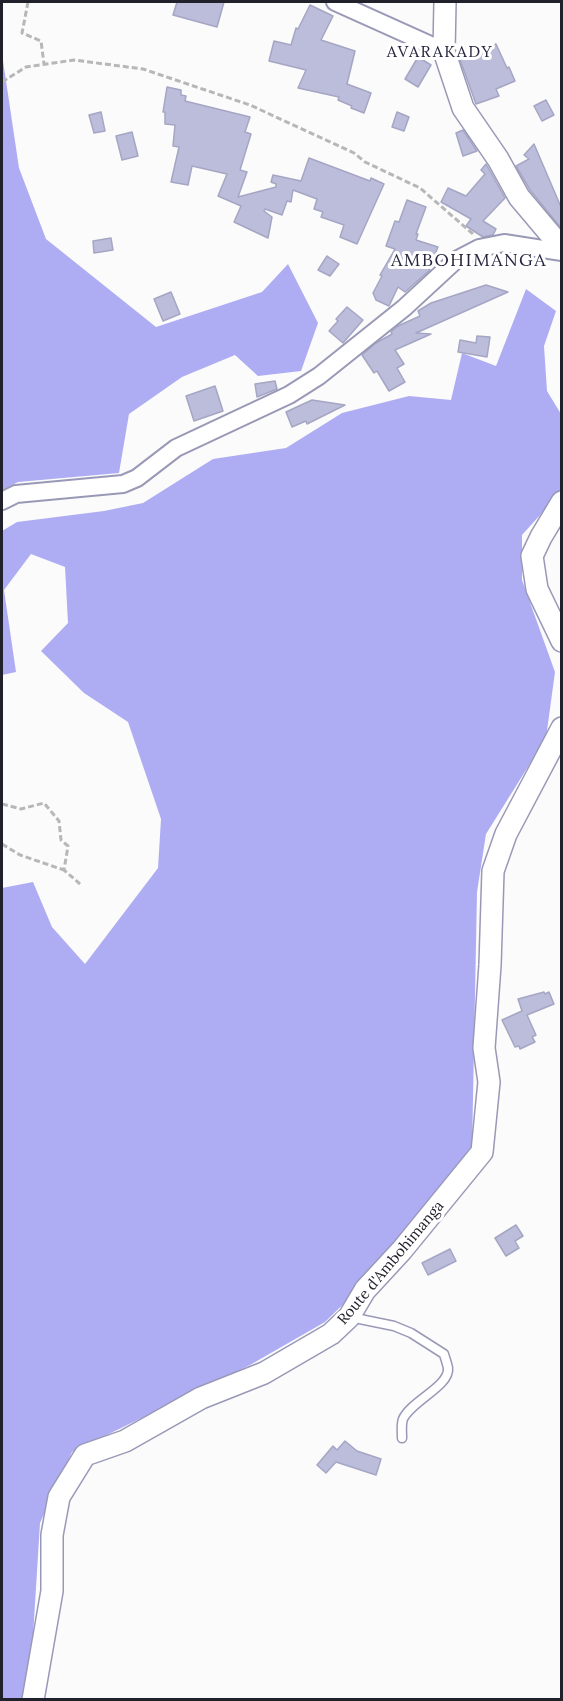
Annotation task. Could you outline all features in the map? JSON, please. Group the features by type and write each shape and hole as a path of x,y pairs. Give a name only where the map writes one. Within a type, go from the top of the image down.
{"street":[{"path":"335,2 444,51"},
{"path":"445,2 444,51 463,108 498,159 519,197 561,250"},
{"path":"2,501 16,494 123,484 137,478 176,448 289,395 319,376 404,308 456,260 479,248 504,243 561,250"},
{"path":"561,502 531,556 537,589 561,641"},
{"name":"Route d'Ambohimanga","path":"33,1700 52,1591 52,1535 59,1497 85,1455 125,1441 201,1398 264,1373 331,1334 349,1317 365,1290 402,1250 482,1152 489,1082 484,1048 493,871 506,834 561,728"}],"lane":[{"path":"349,1317 394,1326 411,1333 444,1354 448,1369 445,1380 426,1394 403,1420 402,1438"}],"path":[{"path":"28,2 22,33 41,41 44,64"},
{"path":"2,82 26,67 75,60 143,69 250,105 354,153 366,162 420,188 470,230 479,248"},
{"path":"2,804 21,809 44,803 59,821 62,840 68,846 64,870"},
{"path":"2,844 20,855 64,870 80,884"}],"shaded area":[{"path":"2,54 19,168 46,239 156,327 262,292 288,264 318,323 301,371 258,376 235,355 182,377 129,414 119,473 18,482 2,490"},
{"path":"526,289 556,311 544,346 547,391 561,414 561,492 522,535 522,580 555,672 546,738 486,834 477,892 472,1149 412,1237 325,1322 250,1365 72,1452 40,1523 29,1700 2,1699 2,888 33,882 52,927 85,964 158,868 161,819 128,722 84,693 41,651 68,623 65,567 31,554 4,590 16,672 2,675 2,531 17,522 104,511 143,503 213,459 286,448 342,413 409,396 451,400 462,353 496,366"}],"building":[{"path":"177,2 224,2 217,27 173,15"},
{"path":"310,5 333,16 321,40 355,51 347,84 371,93 364,113 338,100 339,97 298,88 306,70 269,61 274,41 291,45 296,28 298,29"},
{"path":"496,44 515,81 496,89 499,96 476,104 459,57"},
{"path":"418,57 431,65 418,87 405,79"},
{"path":"167,87 181,90 181,95 186,96 185,101 250,117 245,132 251,134 240,170 247,172 238,197 276,187 276,184 271,182 273,175 301,181 309,158 384,184 357,244 340,237 344,225 321,217 323,212 314,209 317,199 293,190 291,202 287,201 282,215 265,209 264,211 272,217 268,238 234,222 241,206 218,196 227,174 192,166 188,185 171,182 179,147 173,146 175,125 165,124 165,112 163,112"},
{"path":"546,100 554,115 542,121 534,106"},
{"path":"101,112 105,131 94,133 89,115"},
{"path":"397,112 409,117 404,131 392,127"},
{"path":"463,130 477,151 463,156 456,133"},
{"path":"132,132 138,156 122,160 116,136"},
{"path":"534,144 561,207 561,228 530,190 516,166 529,159 524,155"},
{"path":"486,164 505,198 483,221 496,229 493,235 483,237 466,226 471,219 441,202 448,188 466,196 485,174 481,170"},
{"path":"407,200 426,207 416,240 438,247 430,270 405,292 398,287 389,306 376,300 373,293 395,249 386,246 395,221 399,222"},
{"path":"111,238 113,250 94,253 93,241"},
{"path":"327,256 339,264 330,276 318,270"},
{"path":"486,285 508,292 416,333 431,334 395,350 404,364 397,368 405,382 389,391 377,371 374,373 362,355 376,343 392,334 391,332 398,326 420,316 418,311 431,303"},
{"path":"171,292 180,314 163,321 154,299"},
{"path":"347,307 363,320 343,343 329,331"},
{"path":"477,336 490,337 487,357 458,352 460,340 476,343"},
{"path":"275,381 277,389 257,397 255,384"},
{"path":"215,386 223,411 194,421 186,396"},
{"path":"312,400 345,405 307,424 306,421 292,427 286,412"},
{"path":"544,992 545,994 549,992 554,1004 527,1015 536,1035 532,1037 535,1042 520,1049 519,1046 515,1047 502,1020 522,1011 518,999"},
{"path":"516,1225 523,1236 515,1241 519,1248 506,1256 495,1238"},
{"path":"450,1249 456,1261 428,1275 422,1263"},
{"path":"345,1441 357,1451 381,1459 376,1475 336,1462 326,1473 317,1465 333,1446 337,1450"}],"district":[{"name":"AVARAKADY","path":"440,52"},
{"name":"AMBOHIMANGA","path":"469,261"}]}
